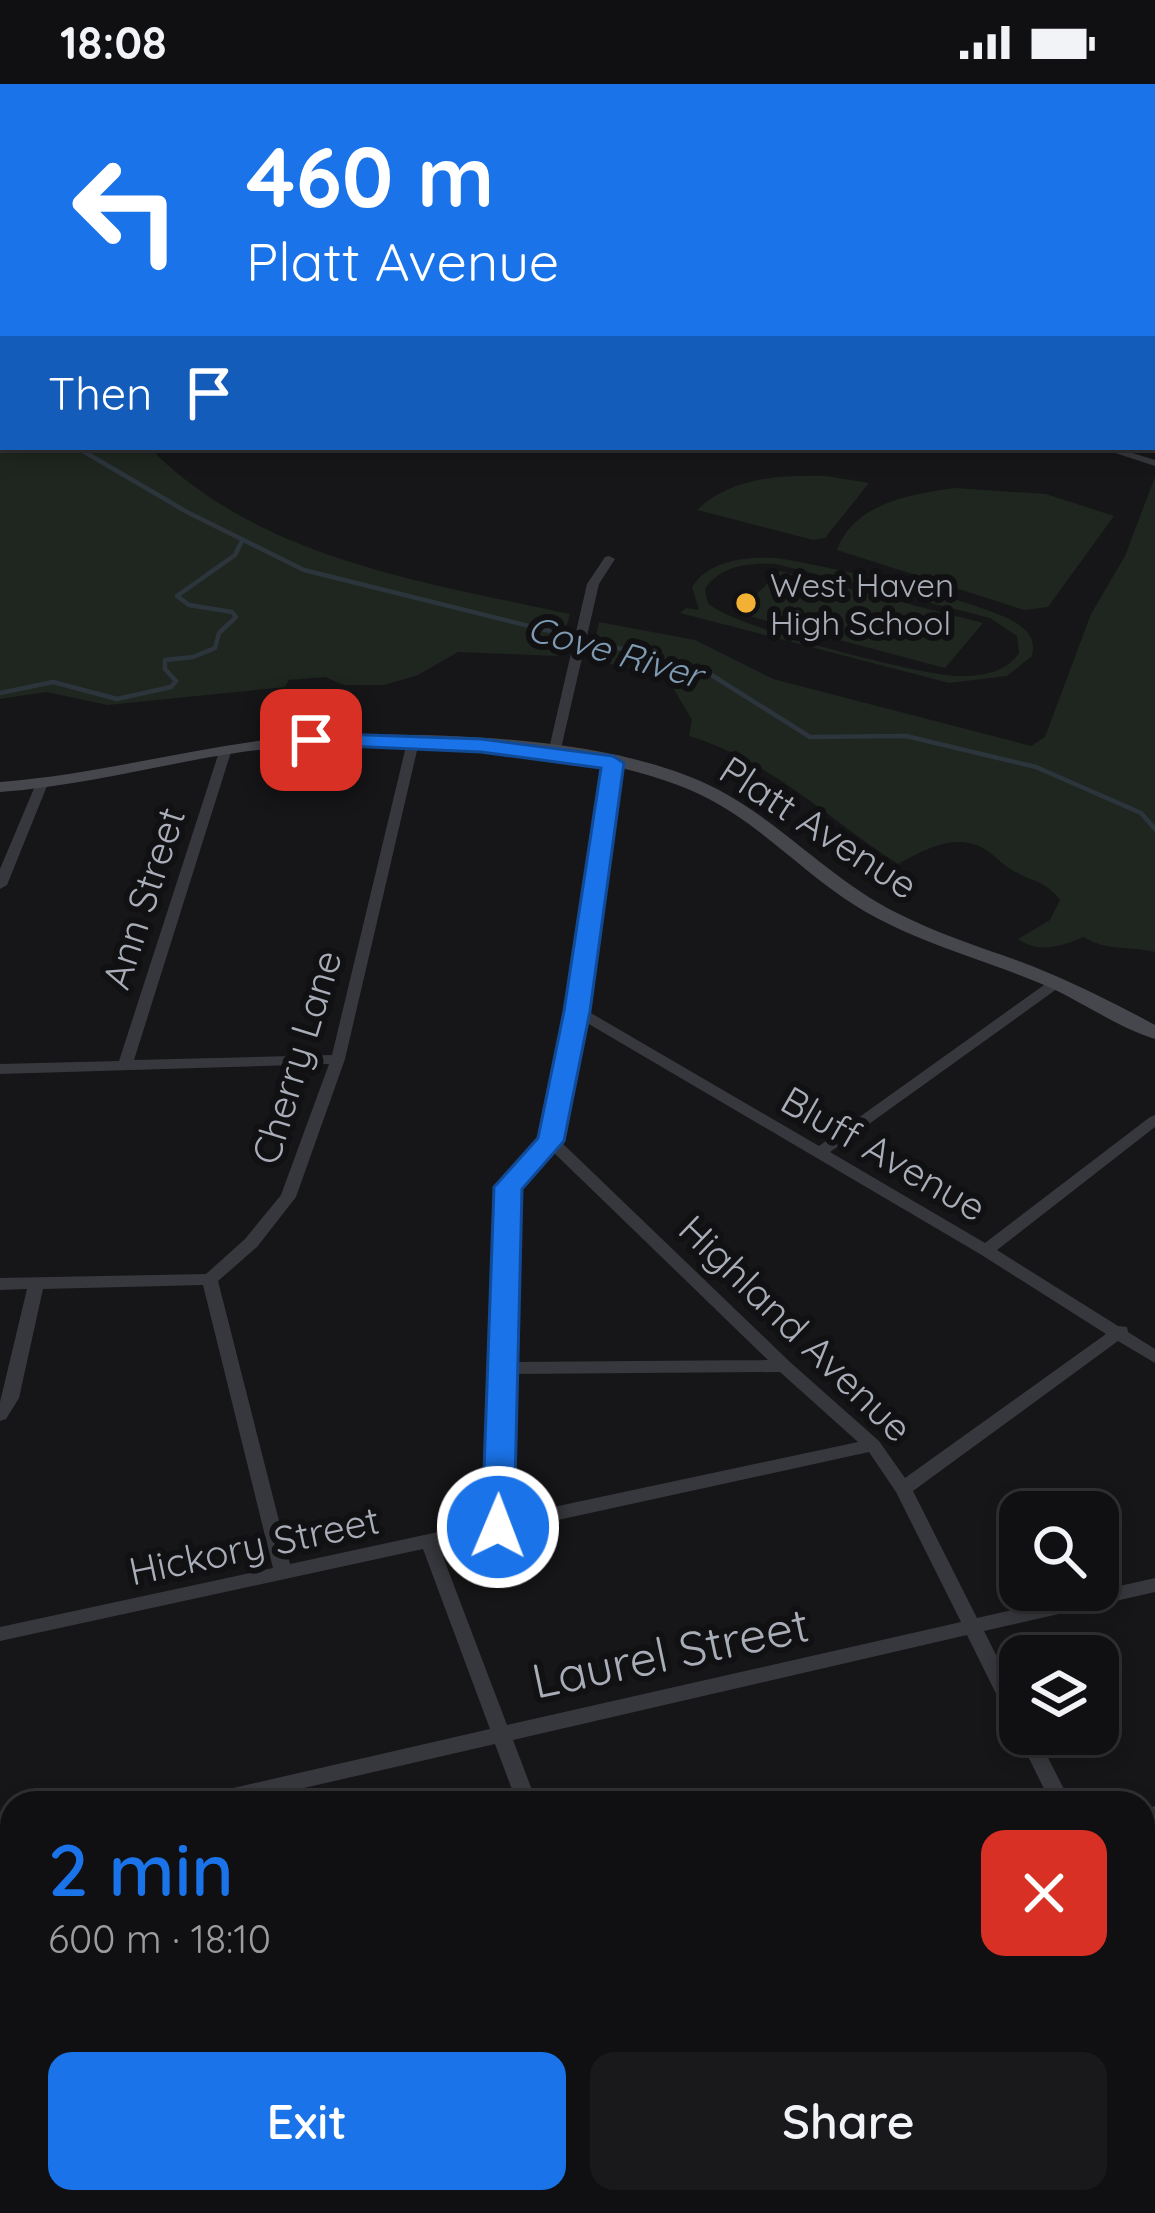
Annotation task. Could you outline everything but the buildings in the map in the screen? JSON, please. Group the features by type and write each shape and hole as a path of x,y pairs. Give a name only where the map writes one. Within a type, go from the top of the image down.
{"main road":[{"name":"Platt Avenue","path":"0,788 41,786 311,740 413,742 554,754 666,773 712,793 873,908 936,938 1056,982 1155,1033"}],"street":[{"path":"1112,450 1155,463"},
{"path":"554,754 593,584 610,559"},
{"name":"Cherry Lane","path":"210,1279 251,1243 288,1197 338,1059 413,742"},
{"name":"Ann Street","path":"124,1065 225,752"},
{"path":"498,1527 508,1187 551,1141 577,1011 613,763"},
{"path":"0,886 41,786"},
{"path":"818,1154 1056,982"},
{"name":"Bluff Avenue","path":"577,1011 986,1250 1121,1331 1155,1357"},
{"path":"0,1069 338,1059"},
{"path":"986,1250 1155,1120"},
{"name":"Highland Avenue","path":"551,1141 784,1366 873,1445 903,1490 999,1680"},
{"path":"0,1284 210,1279 283,1572"},
{"path":"0,1415 11,1398 36,1284"},
{"path":"903,1490 1121,1331"},
{"path":"502,1368 784,1366"},
{"name":"Hickory Street","path":"0,1634 873,1445"},
{"path":"429,1542 521,1791"},
{"name":"Laurel Street","path":"253,1791 1155,1585"},
{"path":"1037,1755 1055,1791"}],"shaded area":[{"path":"0,450 152,450 192,485 292,541 401,577 570,614 558,656 458,652 418,675 384,685 344,685 325,677 289,680 285,687 108,705 46,692 0,699"},
{"path":"826,476 869,483 825,538 813,540 697,510 741,484"},
{"path":"1155,477 1155,952 1109,946 1084,937 1050,947 1026,944 1018,939 1050,920 1060,900 1044,885 970,843 938,845 898,864 772,775 689,736 692,720 666,676 592,660 599,622 695,640 773,679 1031,746 1045,737 1091,614 1125,556"},
{"path":"955,488 1046,494 1114,516 1048,607 1024,610 837,550 856,521 870,511 903,498"},
{"path":"777,558 865,576 1003,616 1029,635 1032,656 1007,676 949,683 680,613 686,608 699,610 692,587 719,565","holes":["776,564 990,618 1017,636 1019,653 993,672 939,674 752,625 708,603 705,589 727,570"]},
{"path":"780,571 983,623 945,668 738,613"}],"waterway":[{"name":"Cove River","path":"81,450 187,512 304,570 702,669 810,737 906,736 1036,767 1141,813 1155,829"},
{"path":"0,693 53,682 117,699 171,687 176,681 165,669 165,660 193,657 215,648 219,633 236,617 232,612 189,605 177,596 235,555 241,543"}],"place":[{"name":"West Haven High School","path":"746,603"}],"route":[{"path":"311,740 481,746 613,763 577,1011 551,1141 508,1187 498,1527"}]}
